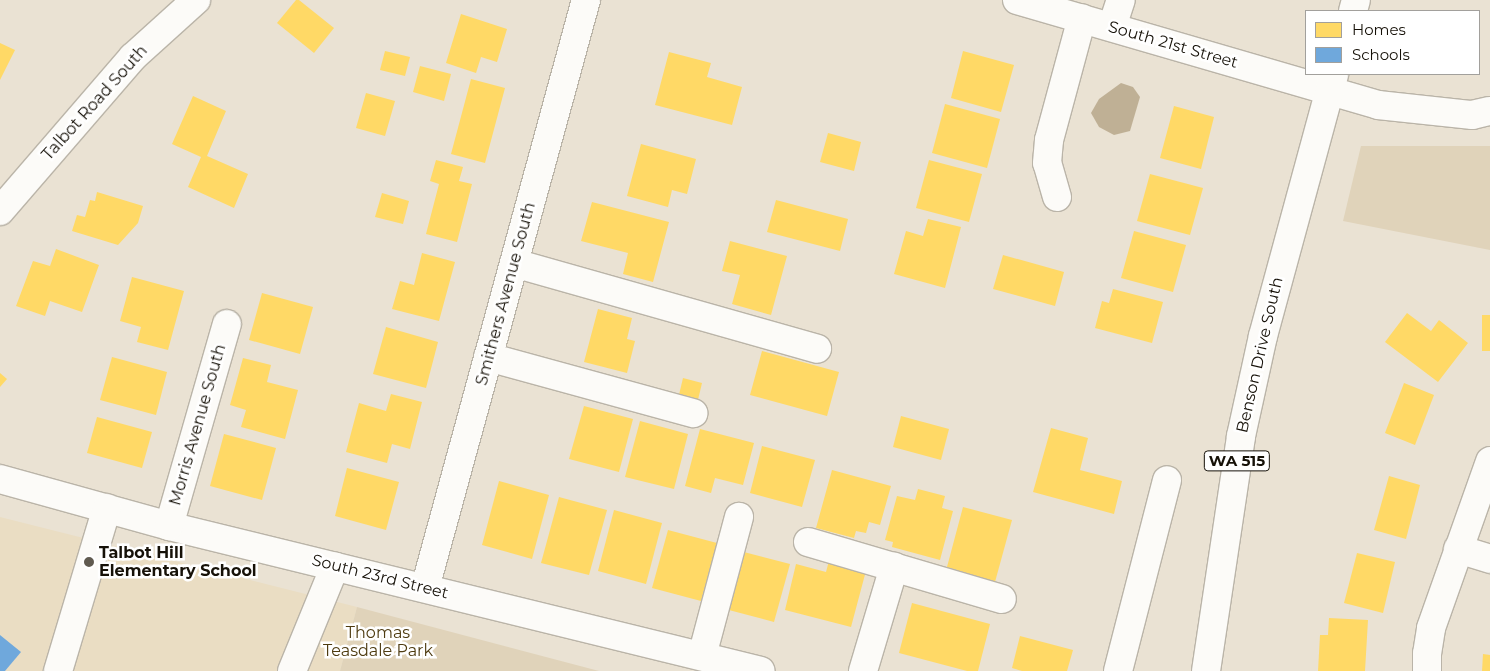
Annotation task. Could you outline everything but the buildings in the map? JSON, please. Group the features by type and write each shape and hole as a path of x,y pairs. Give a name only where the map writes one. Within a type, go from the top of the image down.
{"street":[{"name":"Talbot Road South","path":"0,211 134,57 196,0"},
{"name":"Smithers Avenue South","path":"425,588 586,0"},
{"name":"South 21st Street","path":"1017,0 1112,27 1331,82 1378,105 1472,115 1490,111"},
{"path":"1112,27 1121,0"},
{"path":"1057,197 1047,163 1049,140 1082,18"},
{"name":"Benson Drive South","path":"1206,671 1241,436 1263,336 1331,82"},
{"path":"514,263 817,349"},
{"name":"Morris Avenue South","path":"169,526 227,324"},
{"path":"488,357 693,413"},
{"path":"1427,671 1427,654 1431,628 1490,461"},
{"name":"South 23rd Street","path":"0,479 169,526 761,671"},
{"path":"1118,671 1167,480"},
{"path":"58,671 107,508"},
{"path":"702,656 739,518"},
{"path":"808,542 1002,599"},
{"path":"1458,549 1490,559"},
{"path":"292,671 335,566"},
{"path":"863,671 894,567"}],"shaded area":[{"path":"1121,83 1133,87 1140,97 1130,131 1114,135 1099,127 1091,113 1099,99"},
{"name":"Talbot Hill Elementary School","path":"0,517 357,607 340,671 0,671"}],"green space":[{"path":"1361,146 1490,146 1490,250 1343,221"},
{"name":"Thomas Teasdale Park","path":"357,607 599,671 340,671"}],"place":[{"name":"Talbot Hill Elementary School","path":"89,562"}]}
